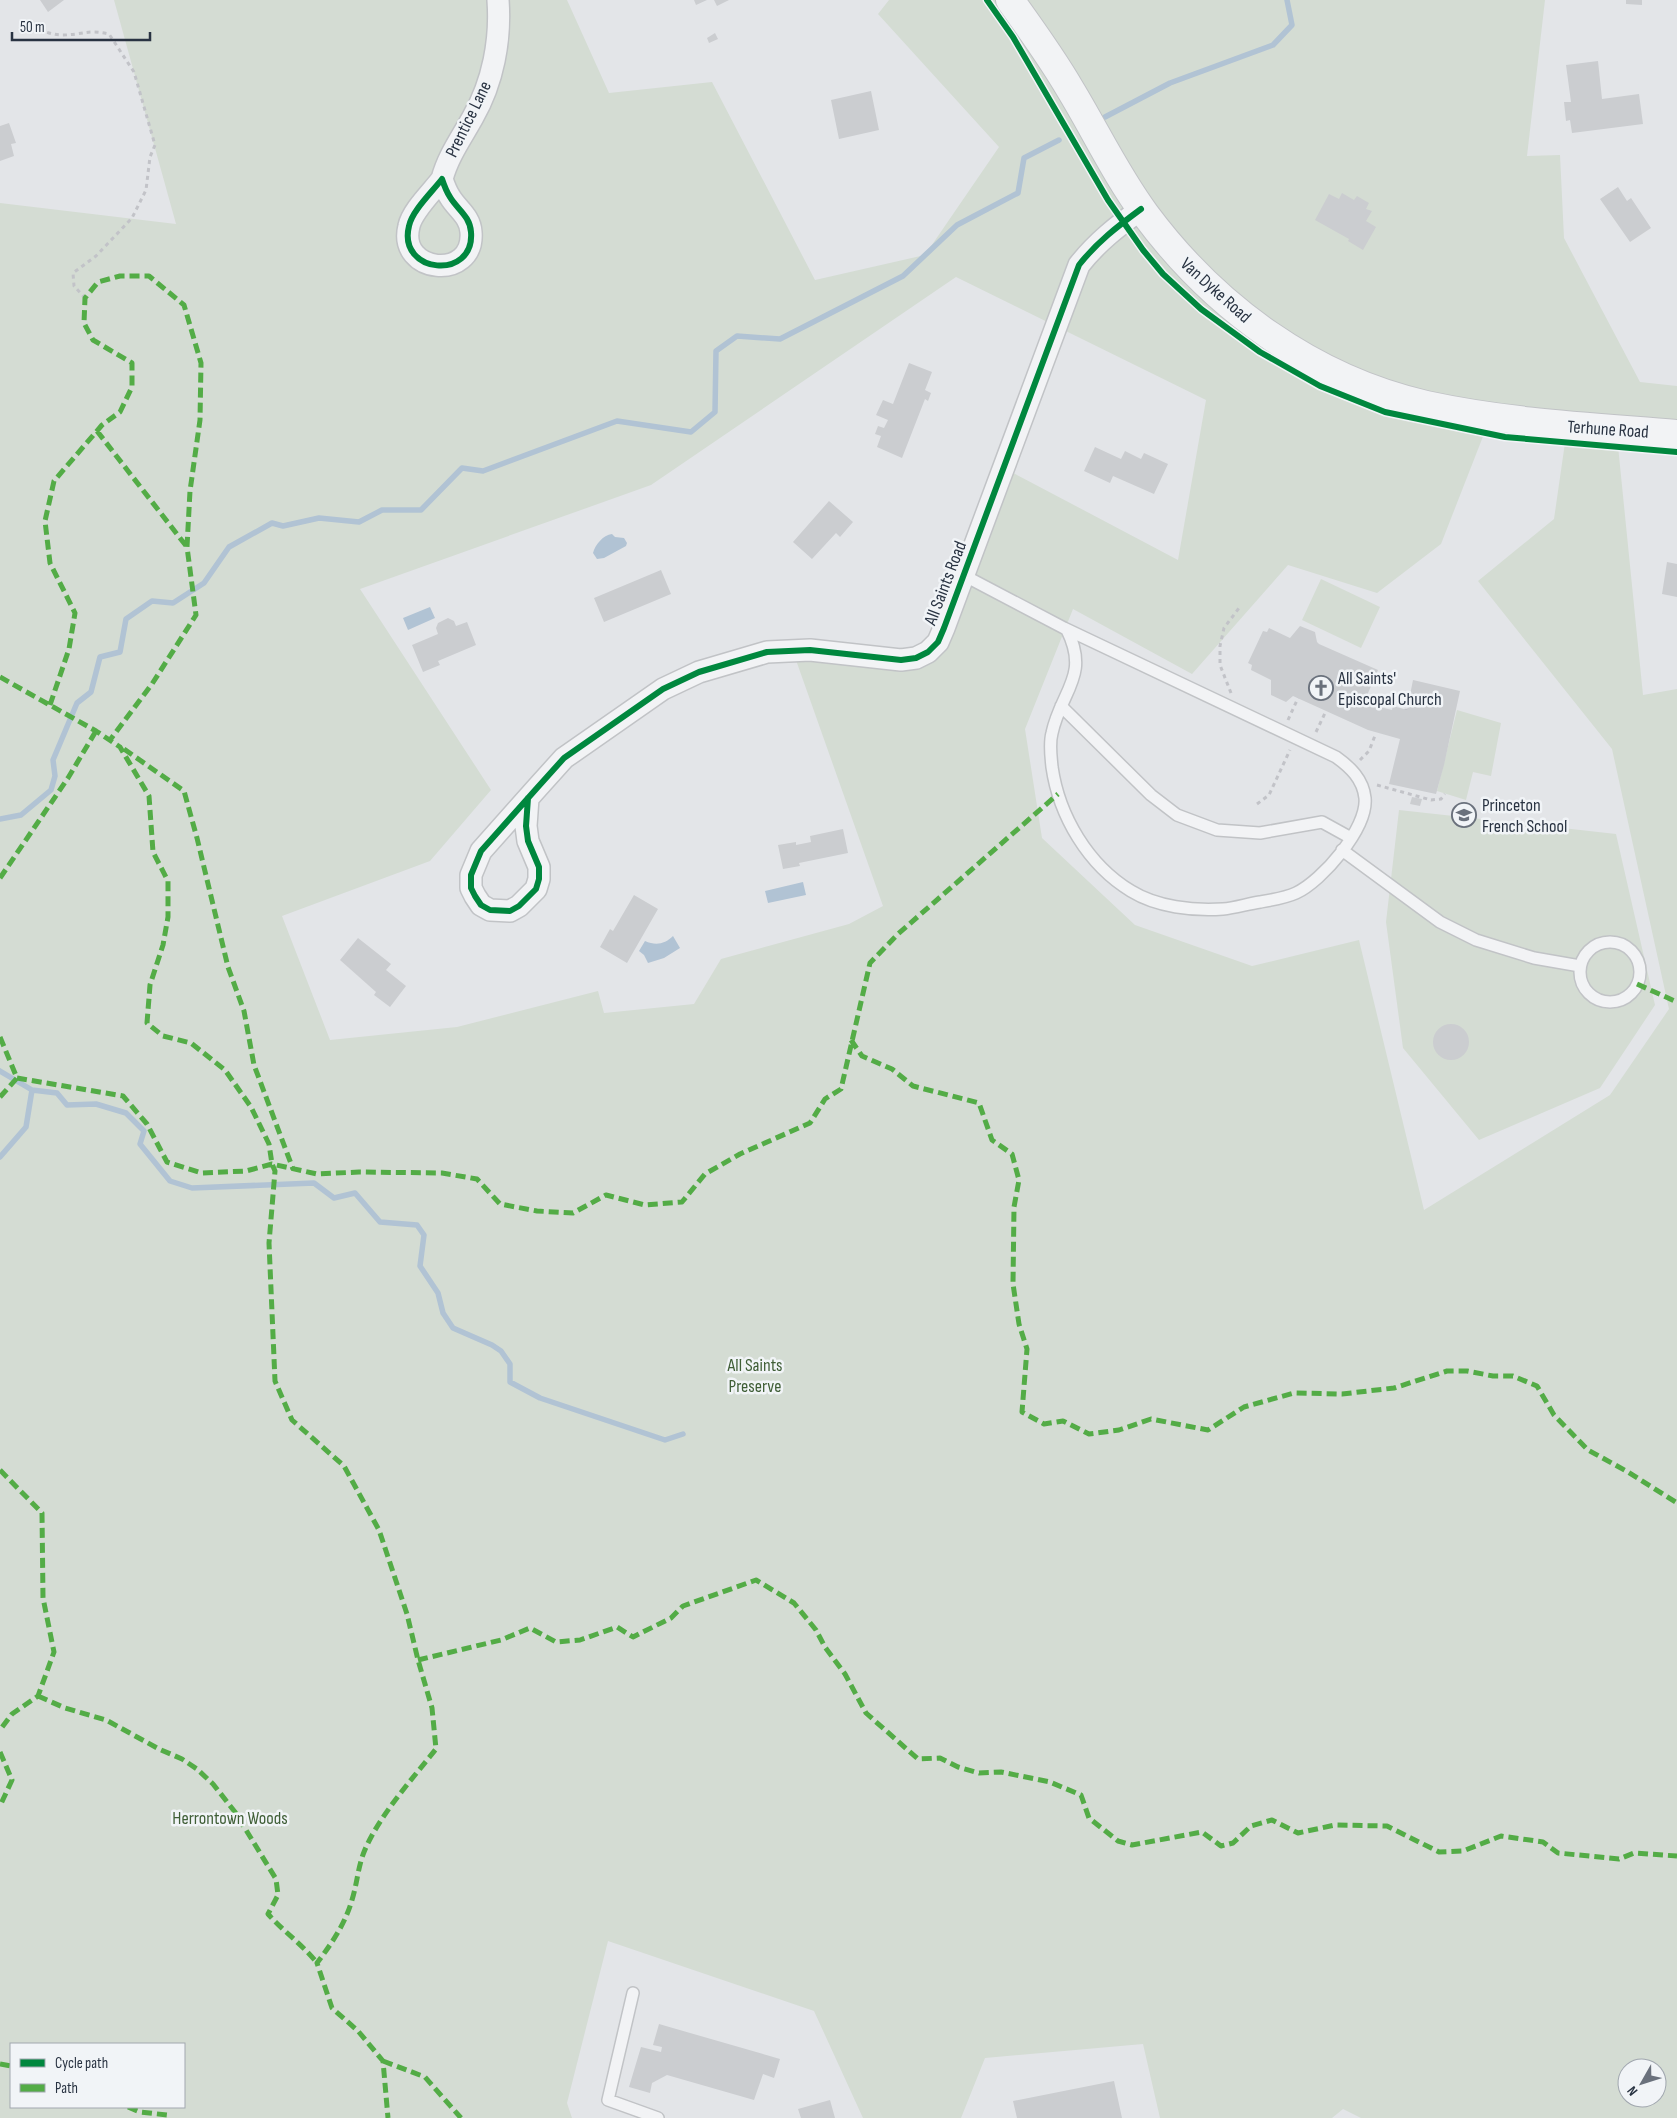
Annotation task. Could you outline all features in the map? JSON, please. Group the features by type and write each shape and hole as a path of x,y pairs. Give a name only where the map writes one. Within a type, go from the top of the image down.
{"street":[{"name":"Prentice Lane","path":"442,179 445,165 474,115 490,75 498,32 498,0"},
{"name":"Van Dyke Road","path":"1010,0 1032,29 1069,87 1142,210 1187,265 1230,306 1264,332 1300,354 1345,377 1384,393 1425,404 1539,424"},
{"name":"All Saints Road","path":"528,798 526,826 528,840 539,867 539,879 536,889 520,906 510,911 490,910 481,904 472,888 471,875 481,851 528,798 564,758 663,690 699,672 767,652 810,650 901,660 916,658 928,652 938,642 965,576 1079,265 1091,249 1110,232 1142,210"},
{"name":"Terhune Road","path":"1539,424 1677,434"}],"lane":[{"path":"965,576 1067,630 1336,757 1351,768 1358,777 1365,799 1361,820 1351,838 1319,877 1296,893 1224,909 1196,909 1168,905 1132,891 1099,864 1085,847 1066,816 1058,794 1050,754 1051,736 1061,706 1076,676 1075,648 1067,630"},
{"path":"1061,706 1151,795 1177,814 1217,830 1260,834 1322,822 1351,838"},
{"path":"1342,850 1440,922 1476,940 1534,958 1580,966"},
{"path":"1619,943 1635,955 1639,964 1640,974 1632,992 1615,1002 1606,1002 1596,999 1588,993 1580,975 1580,966 1584,956 1591,948 1599,944 1619,943"},
{"path":"633,1993 608,2100 658,2118"}],"path":[{"path":"25,23 62,35 95,31 109,34 134,72 155,145 150,157 146,190 132,218 96,256 73,273 74,286 85,298"},
{"path":"1232,696 1220,665 1220,646 1224,628 1239,608"},
{"path":"1280,718 1287,721 1298,698"},
{"path":"1395,702 1406,704 1406,710"},
{"path":"1314,734 1326,711"},
{"path":"1360,760 1369,751 1376,733"},
{"path":"1257,804 1270,795 1291,748"},
{"path":"1373,781 1377,786 1431,800 1441,799 1445,794"}],"green space":[{"path":"114,0 567,0 609,93 712,82 815,280 925,255 999,147 878,14 889,0 1545,0 1527,156 1560,155 1564,238 1640,382 1677,386 1677,431 1616,426 1643,695 1677,689 1677,2118 1361,2118 1343,2109 1332,2118 1160,2118 1143,2044 985,2058 961,2118 863,2118 814,2011 608,1941 567,2103 572,2118 0,2118 0,203 176,224","holes":["956,277 1206,400 1178,560 1002,467 922,657 791,646 883,906 849,924 721,959 694,1004 604,1013 598,991 457,1027 330,1040 282,916 430,861 491,790 360,589 651,485","1491,416 1568,422 1554,519 1478,581 1612,749 1669,1009 1610,1095 1424,1210 1359,940 1252,966 1135,925 1042,838 1025,729 1073,609 1192,674 1288,565 1377,593 1441,544"]},
{"path":"1321,579 1380,607 1361,648 1302,620"},
{"path":"1457,710 1501,723 1491,776 1473,772 1466,800 1437,791"},
{"path":"1399,810 1616,834 1655,1005 1600,1088 1479,1140 1403,1048 1386,922"}],"water":[{"path":"612,534 615,537 624,538 627,543 626,546 604,558 597,559 593,553 596,547 603,538"},
{"path":"430,607 435,618 408,630 403,618"},
{"path":"803,882 806,895 768,903 765,891"},
{"path":"673,936 680,948 664,958 648,963 644,955 639,951 645,941 660,943 667,941"}],"building":[{"path":"40,0 64,0 48,12"},
{"path":"694,0 707,0 696,5"},
{"path":"714,0 729,0 717,6"},
{"path":"1626,0 1642,0 1642,5 1626,4"},
{"path":"715,33 718,39 709,43 707,38"},
{"path":"1598,61 1602,99 1639,94 1643,124 1572,133 1570,120 1566,121 1564,102 1571,102 1566,65"},
{"path":"871,91 879,130 839,139 831,100"},
{"path":"9,123 16,143 11,144 14,156 0,161 0,126"},
{"path":"1618,187 1627,201 1631,198 1651,228 1630,242 1600,199"},
{"path":"1342,193 1354,200 1357,196 1369,203 1366,209 1372,211 1366,221 1376,227 1363,250 1348,241 1349,239 1315,220 1329,194 1339,199"},
{"path":"909,363 932,372 925,390 931,393 928,401 925,399 902,458 877,447 881,436 875,434 878,426 884,428 888,420 876,415 883,400 893,404"},
{"path":"1095,447 1121,459 1125,451 1141,459 1144,453 1168,464 1154,494 1113,476 1110,483 1084,471"},
{"path":"829,501 853,522 840,537 836,533 812,559 793,542"},
{"path":"1667,562 1677,564 1677,597 1662,594"},
{"path":"661,570 671,594 604,622 594,598"},
{"path":"448,618 454,621 456,626 467,622 476,645 438,661 440,665 423,672 412,645 438,634 436,628 438,623"},
{"name":"All Saints' Episcopal Church","path":"1300,626 1315,632 1319,644 1378,670 1365,700 1380,707 1392,710 1393,706 1407,710 1413,680 1460,691 1436,794 1389,784 1400,739 1368,730 1293,696 1286,702 1271,695 1271,680 1251,670 1252,665 1248,663 1263,631 1267,632 1269,628 1290,638"},
{"path":"1412,797 1422,799 1420,806 1410,804"},
{"path":"843,829 848,853 799,863 800,866 783,869 778,845 796,842 796,845 811,842 810,836"},
{"path":"634,895 658,909 627,963 600,947 610,929 613,931"},
{"path":"358,938 391,964 386,970 406,986 390,1007 374,995 376,992 340,960"},
{"path":"1451,1024 1463,1030 1469,1042 1463,1054 1451,1060 1439,1054 1433,1042 1439,1030"},
{"path":"659,2024 780,2059 774,2078 763,2074 754,2100 667,2075 652,2083 650,2093 629,2087 641,2047 661,2052 662,2047 653,2045"},
{"path":"1114,2081 1122,2118 1017,2118 1013,2101"},
{"path":"830,2100 835,2118 801,2118 798,2109"}],"waterway":[{"path":"1105,117 1170,83 1273,45 1292,25 1287,0"},
{"path":"0,819 21,815 51,790 55,776 53,760 77,703 91,692 100,657 120,652 126,619 152,601 173,603 204,583 229,547 272,523 283,526 319,518 359,522 382,510 421,510 462,468 483,471 617,421 691,432 715,412 716,351 737,336 780,339 903,276 957,225 1018,193 1024,158 1059,140"},
{"path":"0,1071 32,1090 57,1093 67,1105 96,1104 126,1113 144,1131 140,1144 170,1181 192,1188 314,1183 334,1198 355,1193 380,1222 417,1225 424,1235 420,1266 438,1293 443,1313 453,1328 492,1345 501,1351 510,1364 510,1382 540,1398 665,1440 683,1434"},
{"path":"0,1157 26,1127 32,1090"}],"marked path":[{"path":"50,705 69,649 75,613 50,563 45,521 54,481 102,425 120,412 132,387 132,363 93,340 84,323 85,298 98,282 120,276 149,276 184,305 201,363 200,420 190,491 187,547 196,615 152,684 110,740"},
{"path":"97,431 187,547"},
{"path":"0,677 96,731 120,747 149,796 153,852 168,881 168,917 163,945 150,985 147,1023 163,1036 191,1043 225,1070 251,1107 269,1144 275,1171 269,1243 275,1381 292,1420 344,1466 379,1530 407,1614 432,1708 436,1749 397,1798 370,1839 362,1858 354,1894 346,1917 333,1941 317,1963 332,2008 358,2031 383,2061 388,2118"},
{"path":"0,878 68,778 96,731"},
{"path":"124,749 184,791 228,967 244,1011 254,1065 293,1169"},
{"path":"17,1078 123,1096 147,1124 167,1162 202,1173 246,1171 272,1164 317,1174 359,1172 442,1173 477,1179 500,1204 537,1211 573,1213 606,1195 645,1205 682,1202 705,1174 740,1154 810,1123 825,1099 841,1089 870,963 898,934 1058,794"},
{"path":"1637,984 1677,1002"},
{"path":"0,1037 17,1078"},
{"path":"851,1040 862,1056 892,1069 913,1086 979,1103 992,1140 1012,1154 1019,1180 1014,1207 1013,1284 1019,1324 1027,1349 1022,1412 1044,1424 1063,1421 1089,1434 1119,1430 1151,1419 1208,1430 1244,1407 1294,1393 1342,1394 1394,1388 1447,1371 1467,1371 1493,1376 1513,1376 1537,1386 1554,1415 1588,1450 1628,1472 1677,1503"},
{"path":"0,1097 17,1078"},
{"path":"0,1470 42,1513 43,1598 54,1652 38,1696 12,1714 0,1730"},
{"path":"418,1660 501,1640 530,1628 556,1642 580,1640 617,1627 633,1637 671,1618 683,1606 756,1580 794,1603 816,1630 825,1647 845,1674 866,1713 918,1759 940,1758 958,1767 979,1773 1001,1772 1050,1782 1081,1795 1089,1818 1118,1841 1132,1845 1202,1832 1221,1846 1233,1843 1251,1826 1272,1820 1298,1833 1335,1825 1387,1826 1439,1852 1463,1851 1501,1836 1543,1842 1558,1853 1619,1859 1634,1853 1677,1856"},
{"path":"38,1696 65,1708 106,1720 159,1749 182,1759 197,1769 213,1784 235,1812 276,1879 278,1895 268,1914 317,1963"},
{"path":"0,1752 12,1780 0,1806"},
{"path":"383,2061 425,2077 461,2118"},
{"path":"0,2064 10,2066"},
{"path":"130,2108 140,2112 167,2115 170,2118"}],"cycle path":[{"path":"987,0 1013,37 1108,200 1143,250 1163,274 1201,309 1260,352 1320,386 1385,412 1505,437 1677,452"},
{"path":"442,179 449,195 466,217 471,232 469,248 461,258 450,264 437,265 424,262 414,254 408,242 409,226 414,214 442,179"},
{"path":"528,798 526,826 528,841 539,867 539,879 536,889 519,906 510,911 490,910 481,905 471,888 471,875 481,851 537,788 564,758 663,689 699,672 767,652 810,650 901,660 916,658 928,652 938,642 944,628 1079,265 1100,242 1141,209"}],"place":[{"name":"All Saints' Episcopal Church","path":"1321,688"},
{"name":"Princeton French School","path":"1464,815"}],"park label":[{"name":"All Saints Preserve","path":"755,1375"},
{"name":"Herrontown Woods","path":"230,1818"}]}
